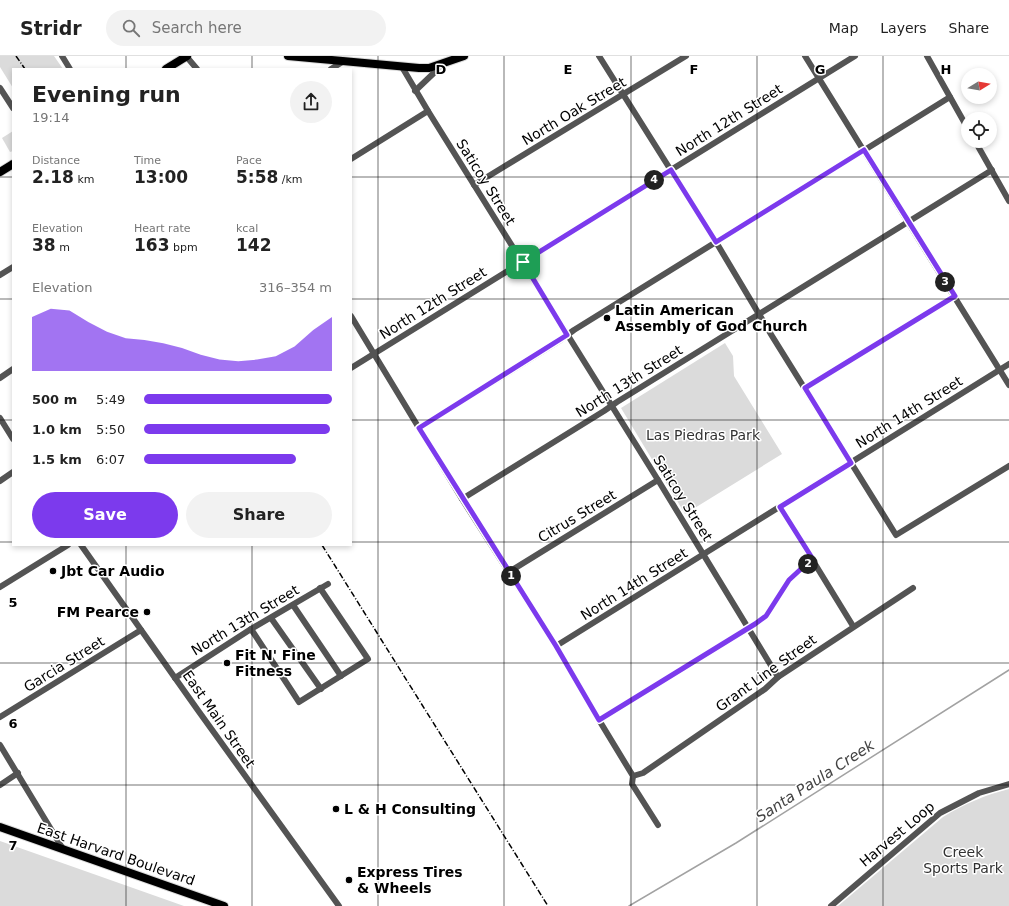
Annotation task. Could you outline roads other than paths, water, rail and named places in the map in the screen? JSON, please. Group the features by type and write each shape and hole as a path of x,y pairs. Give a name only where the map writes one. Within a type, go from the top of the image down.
{"main road":[{"path":"168,68 187,56"},
{"path":"288,56 402,67 429,68 464,56"},
{"path":"0,172 12,165"},
{"name":"East Harvard Boulevard","path":"0,827 224,906"}],"street":[{"path":"62,56 69,68"},
{"path":"187,56 196,68"},
{"path":"599,56 716,242 896,535 1009,466"},
{"name":"North Oak Street","path":"474,186 686,56"},
{"path":"805,56 1009,385"},
{"name":"North 12th Street","path":"352,367 855,56"},
{"path":"927,56 961,116"},
{"path":"333,68 344,61"},
{"path":"415,92 438,70 441,65"},
{"name":"Saticoy Street","path":"402,67 415,92 523,262 704,554 778,677"},
{"path":"0,88 12,106"},
{"path":"419,428 950,97"},
{"path":"352,159 428,112"},
{"path":"979,148 1009,201"},
{"name":"North 13th Street","path":"462,498 992,170"},
{"path":"0,274 12,268"},
{"path":"805,388 955,296"},
{"path":"352,318 462,498 556,646 633,776 632,784 658,825"},
{"name":"North 14th Street","path":"556,646 1009,364"},
{"path":"0,378 12,371"},
{"path":"0,418 12,437"},
{"path":"0,480 12,473"},
{"name":"Citrus Street","path":"509,572 658,480"},
{"path":"780,507 853,626"},
{"path":"0,587 66,546"},
{"name":"East Main Street","path":"82,546 339,906"},
{"path":"599,720 766,616 789,580 802,568 814,561"},
{"name":"North 13th Street","path":"175,678 251,629 328,584"},
{"path":"251,629 299,702 321,689 368,659 320,588"},
{"name":"Grant Line Street","path":"633,776 644,773 753,698 778,677 853,626 913,588"},
{"path":"293,605 341,676"},
{"path":"271,618 321,689"},
{"name":"Garcia Street","path":"0,717 141,630"},
{"path":"0,745 63,849"},
{"path":"0,785 18,774"},
{"name":"Harvest Loop","path":"831,906 940,812 968,798 1009,784"}],"waterway":[{"name":"Santa Paula Creek","path":"629,906 736,843 1009,670"}],"railway":[{"path":"16,56 24,68"},
{"path":"323,546 548,906"}],"place":[{"name":"Latin American Assembly of God Church","path":"607,318"},
{"name":"Jbt Car Audio","path":"53,571"},
{"name":"FM Pearce","path":"147,612"},
{"name":"Fit N' Fine Fitness","path":"227,663"},
{"name":"L & H Consulting","path":"336,809"},
{"name":"Express Tires & Wheels","path":"349,880"}],"park label":[{"name":"Las Piedras Park","path":"703,435"},
{"name":"Creek Sports Park","path":"963,860"}]}
